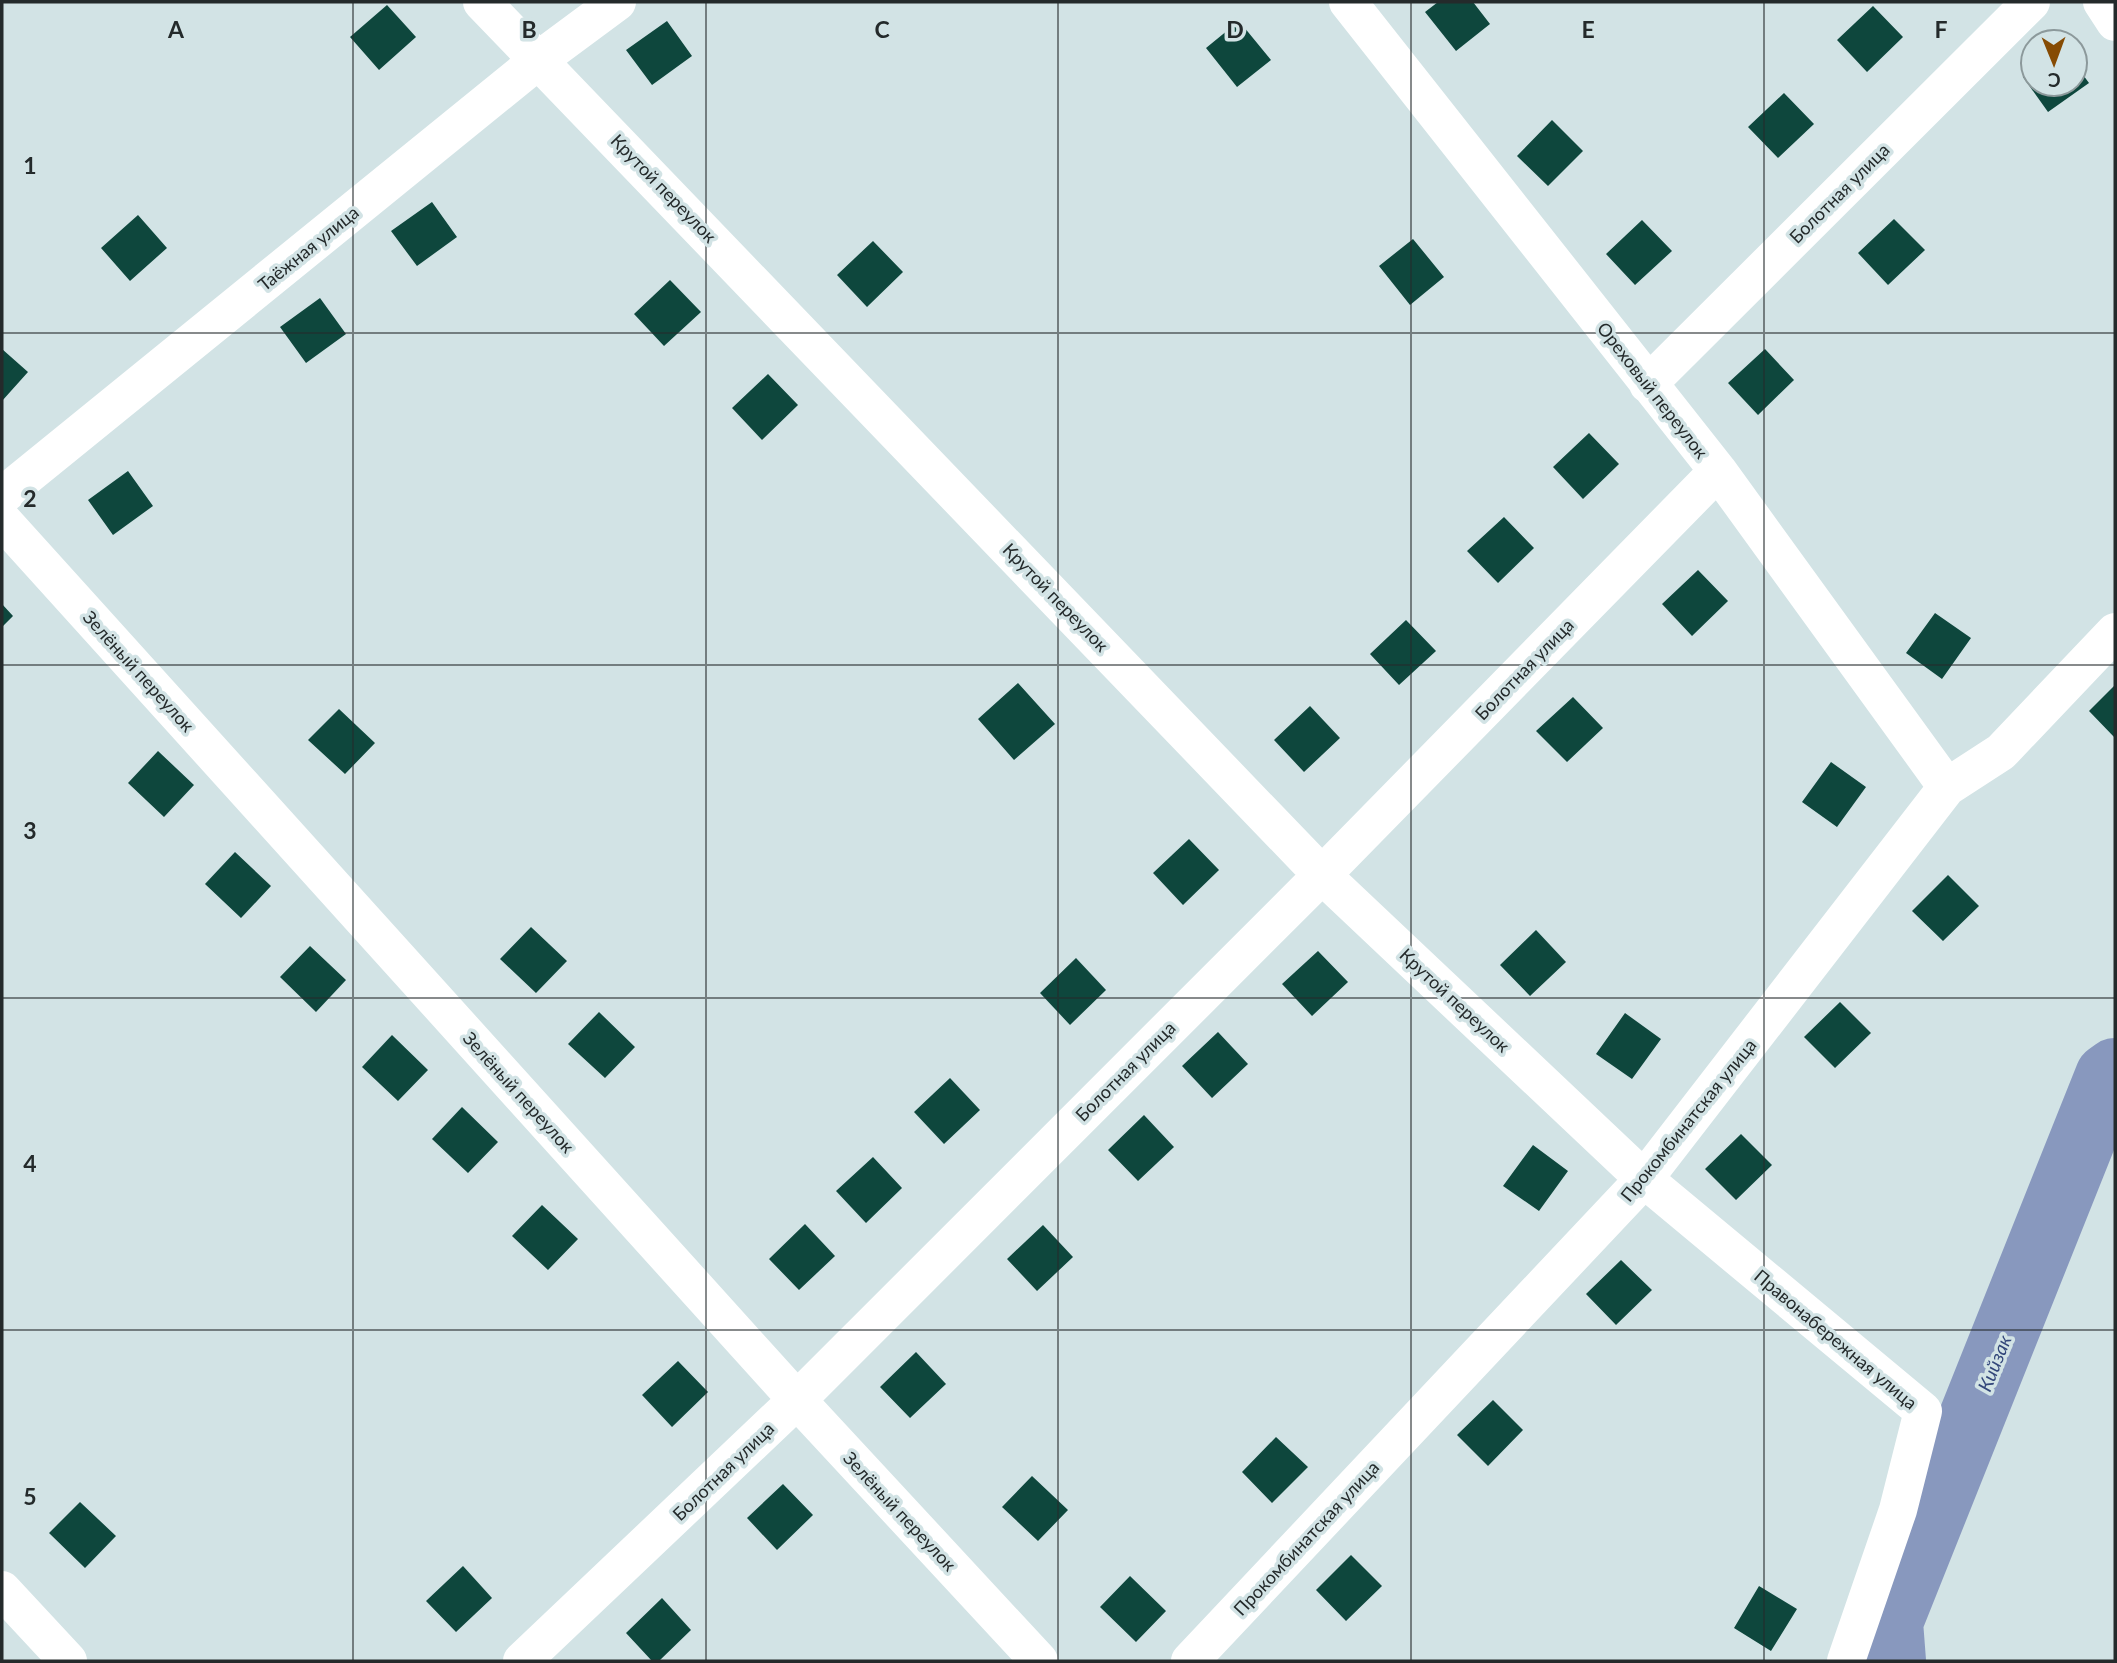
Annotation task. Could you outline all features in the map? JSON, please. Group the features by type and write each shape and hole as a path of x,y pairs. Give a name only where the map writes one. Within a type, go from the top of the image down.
{"street":[{"name":"Крутой переулок","path":"482,2 1322,875 1644,1179"},
{"name":"Таёжная улица","path":"2,496 540,60 617,2"},
{"name":"Ореховый переулок","path":"1348,2 1718,471 1947,787"},
{"name":"Болотная улица","path":"1648,384 2031,2"},
{"path":"2102,2 2115,22"},
{"name":"Болотная улица","path":"522,1661 797,1400 1322,875 1718,471"},
{"name":"Зелёный переулок","path":"2,520 797,1400 1039,1661"},
{"name":"Прокомбинатская улица","path":"1190,1661 1644,1179 1947,787 2001,752 2115,632"},
{"name":"Правонабережная улица","path":"1644,1179 1923,1411 1898,1510 1846,1661"},
{"path":"2,1590 68,1661"}],"building":[{"path":"1438,2 1473,2 1490,24 1456,51 1425,12"},
{"path":"387,5 416,37 379,70 350,37"},
{"path":"1873,6 1903,37 1867,72 1837,40"},
{"path":"667,21 692,56 652,85 626,50"},
{"path":"1239,21 1271,60 1237,87 1206,48"},
{"path":"1784,93 1814,124 1778,158 1748,127"},
{"path":"2038,98 2068,98 2048,112"},
{"path":"1552,120 1583,151 1548,186 1517,156"},
{"path":"432,202 457,237 417,266 391,231"},
{"path":"138,215 167,248 130,281 101,248"},
{"path":"1894,219 1925,250 1888,285 1858,253"},
{"path":"1642,220 1672,251 1635,285 1606,254"},
{"path":"1413,239 1444,277 1410,305 1379,266"},
{"path":"873,241 903,272 867,307 837,275"},
{"path":"670,280 701,312 664,346 634,314"},
{"path":"320,298 346,334 306,363 280,327"},
{"path":"2,349 28,372 2,401"},
{"path":"1765,349 1794,380 1758,415 1728,383"},
{"path":"768,374 798,405 762,440 732,408"},
{"path":"1589,433 1619,464 1583,499 1553,467"},
{"path":"128,471 153,506 113,535 88,500"},
{"path":"1504,517 1534,548 1498,583 1467,551"},
{"path":"1698,570 1728,601 1692,636 1662,604"},
{"path":"2,604 13,616 2,627"},
{"path":"1935,613 1971,638 1942,679 1906,653"},
{"path":"1406,620 1436,651 1399,685 1370,654"},
{"path":"1018,683 1055,724 1014,760 978,719"},
{"path":"2115,685 2115,738 2089,711"},
{"path":"1573,697 1603,728 1567,762 1536,731"},
{"path":"1310,706 1340,738 1304,772 1274,740"},
{"path":"339,709 375,743 345,774 308,740"},
{"path":"158,751 194,785 164,817 128,783"},
{"path":"1831,762 1866,787 1837,827 1802,802"},
{"path":"1189,839 1219,870 1183,905 1153,873"},
{"path":"235,852 271,886 241,918 205,884"},
{"path":"1948,875 1979,906 1943,941 1912,911"},
{"path":"531,927 567,961 536,993 500,959"},
{"path":"1536,930 1566,962 1530,996 1500,965"},
{"path":"310,946 346,980 316,1012 280,977"},
{"path":"1318,951 1348,982 1312,1016 1282,984"},
{"path":"1076,958 1106,990 1070,1025 1040,993"},
{"path":"1840,1002 1871,1033 1835,1068 1804,1037"},
{"path":"599,1012 635,1047 605,1078 568,1044"},
{"path":"1625,1013 1661,1039 1632,1079 1596,1054"},
{"path":"1218,1032 1248,1064 1212,1098 1182,1066"},
{"path":"392,1035 428,1070 398,1101 362,1067"},
{"path":"950,1078 980,1110 944,1144 914,1112"},
{"path":"462,1107 498,1142 468,1173 432,1139"},
{"path":"1144,1115 1174,1147 1138,1181 1108,1150"},
{"path":"1741,1134 1772,1165 1736,1200 1705,1169"},
{"path":"1533,1145 1568,1171 1539,1211 1503,1186"},
{"path":"873,1157 902,1188 866,1223 836,1191"},
{"path":"542,1205 578,1239 548,1270 512,1236"},
{"path":"805,1224 835,1256 799,1290 769,1259"},
{"path":"1043,1225 1073,1257 1037,1291 1007,1259"},
{"path":"1621,1260 1652,1290 1616,1325 1586,1294"},
{"path":"916,1352 946,1384 910,1418 880,1387"},
{"path":"678,1361 708,1392 672,1427 642,1395"},
{"path":"1493,1400 1523,1430 1488,1466 1457,1435"},
{"path":"1276,1437 1308,1467 1272,1503 1242,1472"},
{"path":"1032,1476 1068,1510 1038,1541 1002,1507"},
{"path":"783,1484 813,1515 777,1550 747,1518"},
{"path":"80,1502 116,1536 85,1568 49,1533"},
{"path":"1351,1555 1382,1586 1346,1621 1316,1590"},
{"path":"463,1566 492,1598 456,1632 426,1601"},
{"path":"1130,1576 1166,1611 1136,1642 1100,1607"},
{"path":"1759,1586 1797,1609 1771,1651 1734,1628"},
{"path":"662,1598 691,1630 659,1661 652,1661 626,1633"}],"waterway":[{"name":"Кийзак","path":"1893,1661 1890,1622 2108,1076 2115,1071"}]}
